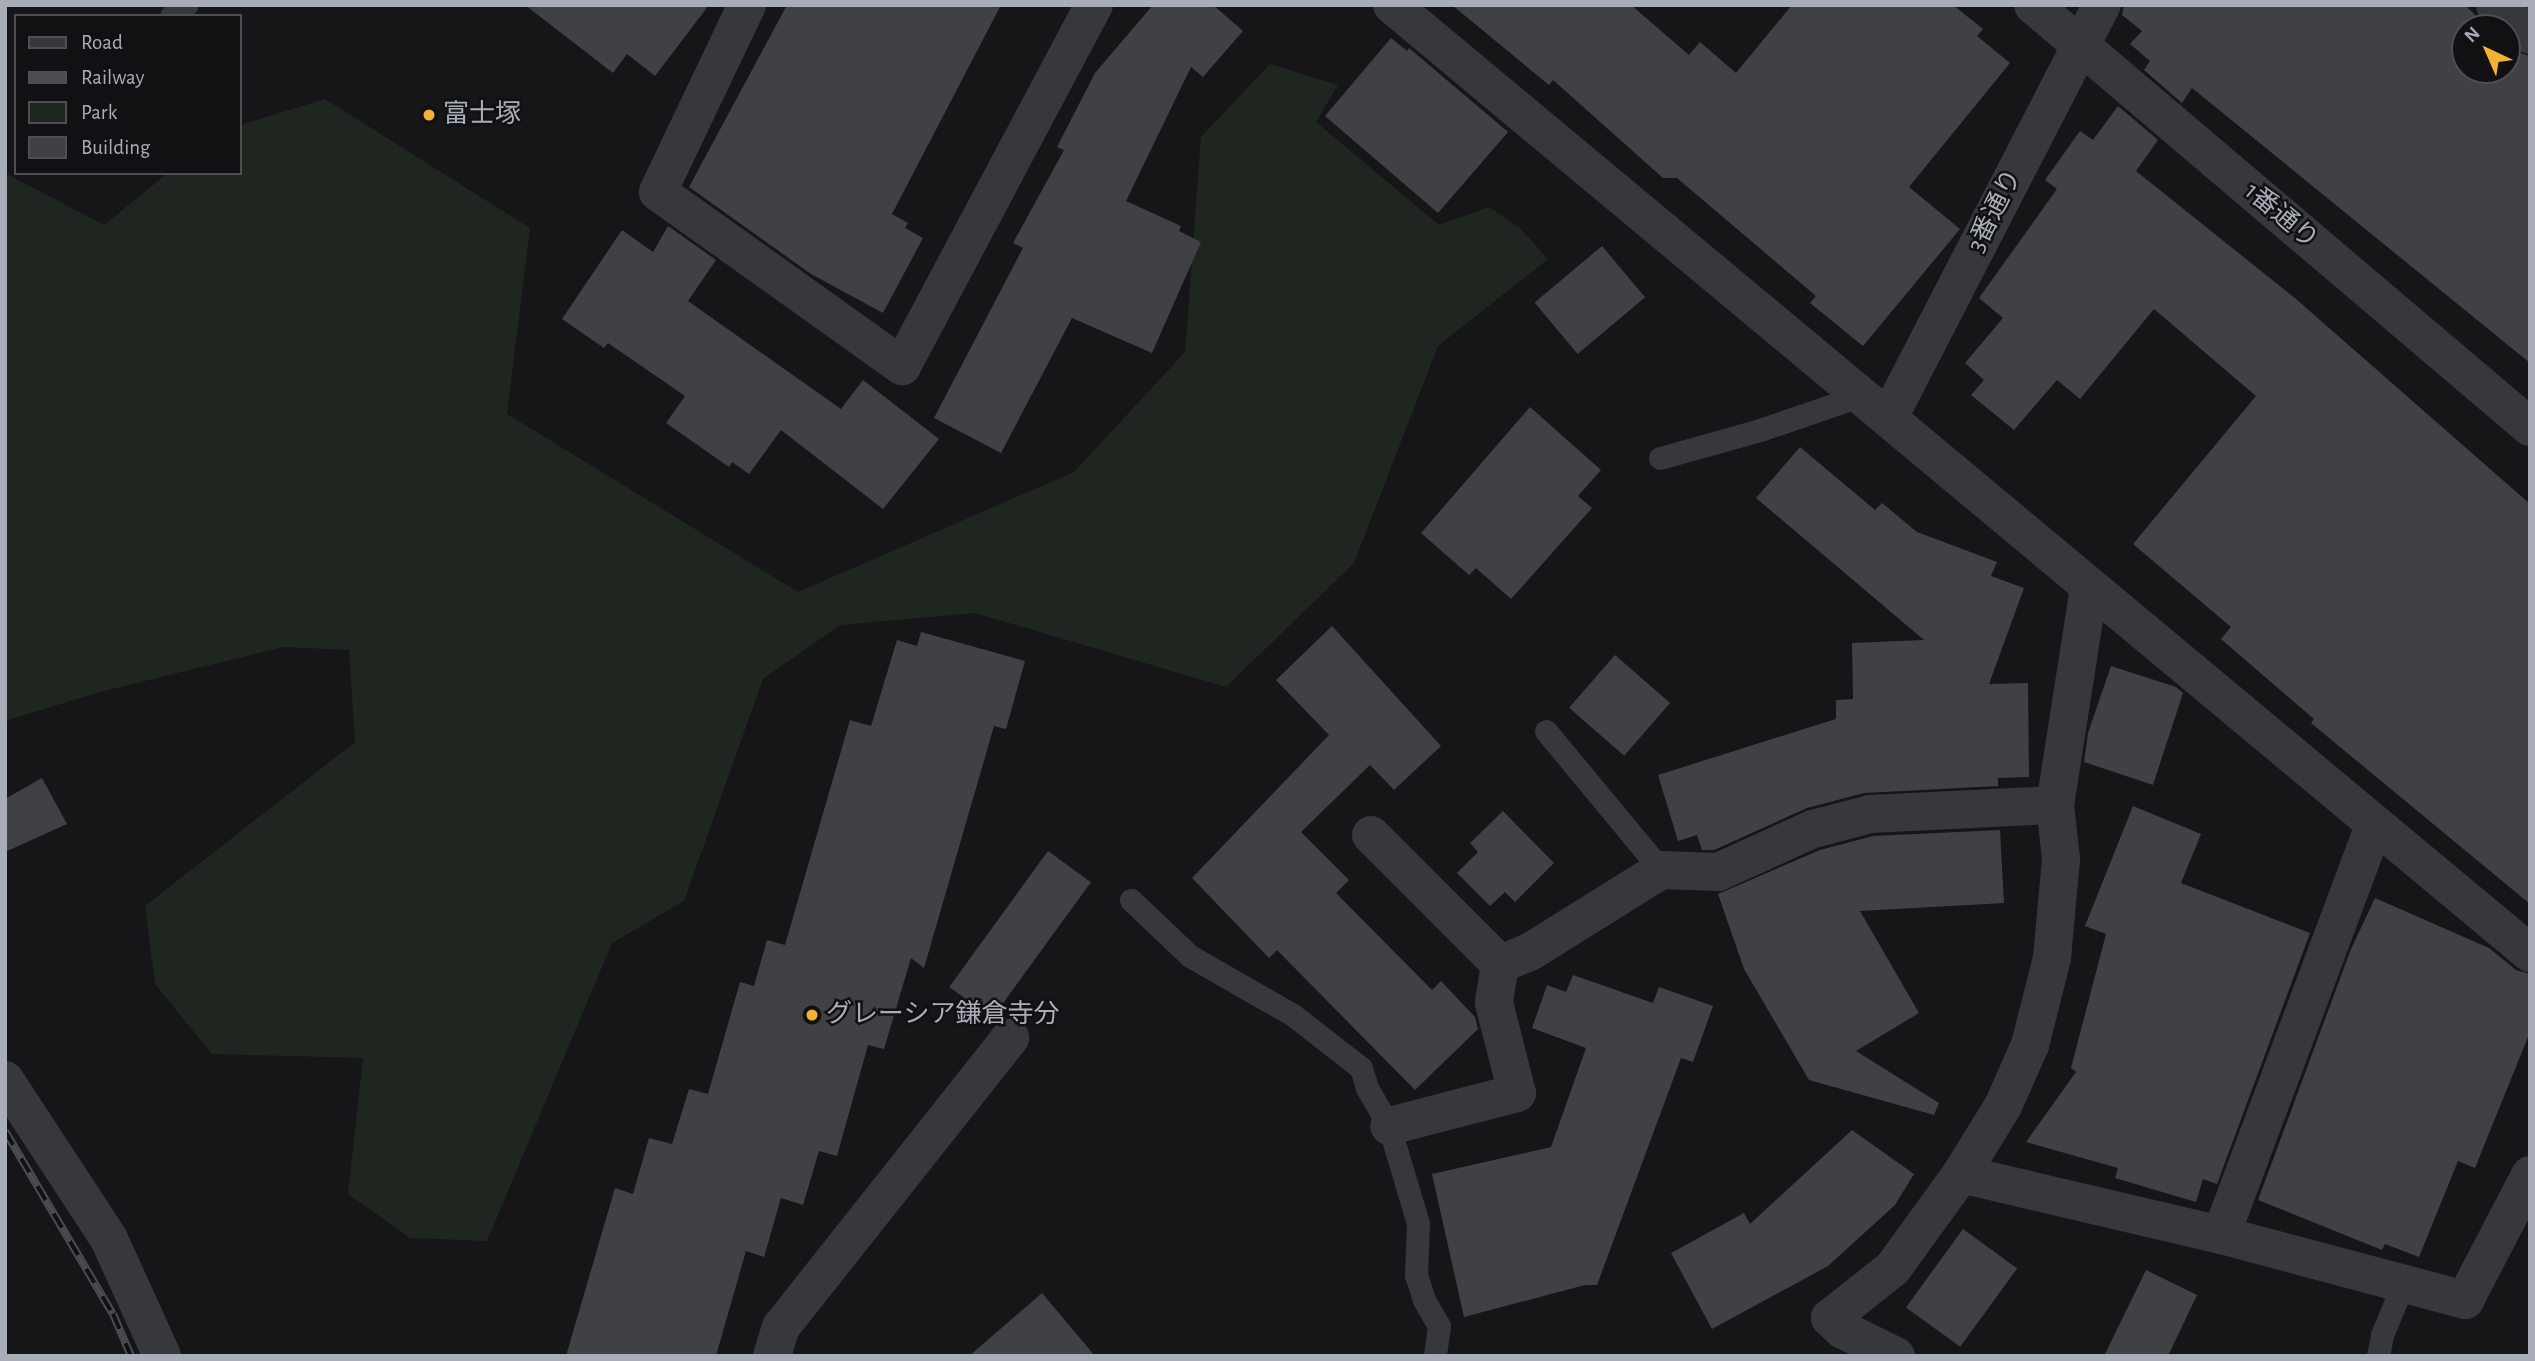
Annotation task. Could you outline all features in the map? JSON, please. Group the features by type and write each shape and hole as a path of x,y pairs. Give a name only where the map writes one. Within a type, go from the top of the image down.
{"street":[{"path":"747,5 658,192 902,366 1094,5"},
{"path":"1392,5 1875,406 2374,826 2530,953"},
{"name":"1番通り","path":"2033,5 2530,427"},
{"name":"3番通り","path":"1875,406 2102,5"},
{"path":"2495,5 2530,35"},
{"path":"1896,1356 1843,1330 1830,1318 1893,1268 1961,1174 2003,1106 2030,1045 2049,971 2061,859 2055,804 2089,587"},
{"path":"1500,964 1530,952 1661,870 1718,872 1813,829 1870,814 2055,804"},
{"path":"2221,1235 2374,826"},
{"path":"1371,835 1500,964"},
{"path":"1389,1126 1517,1093 1494,1003 1500,964"},
{"path":"772,1356 781,1327 1010,1038"},
{"path":"5,1080 109,1239 162,1356"},
{"path":"1961,1174 2221,1235 2465,1300 2530,1175"}],"lane":[{"path":"1660,458 1760,430 1875,406"},
{"path":"1546,731 1661,870"},
{"path":"1131,900 1190,956 1293,1015 1361,1068 1367,1088 1389,1126 1418,1223 1416,1275 1424,1300 1439,1326 1435,1356"},
{"path":"2378,1356 2382,1335 2403,1284"}],"green space":[{"path":"1270,64 1338,85 1316,122 1439,225 1489,207 1519,227 1548,259 1438,346 1354,563 1226,687 975,613 840,625 763,679 684,901 612,943 487,1241 410,1238 348,1194 363,1058 212,1054 155,984 145,906 355,742 349,650 284,647 100,692 5,721 5,173 104,225 166,175 242,175 242,124 325,99 530,228 507,414 798,592 1074,472 1185,352 1201,137"}],"building":[{"path":"525,5 709,5 655,76 627,54 613,73"},
{"path":"787,5 1001,5 892,214 908,223 905,228 923,238 883,313 811,274 689,187"},
{"path":"1153,5 1213,5 1243,31 1203,77 1191,67 1126,201 1181,226 1179,231 1201,242 1152,353 1072,318 1001,453 934,418 1023,248 1013,243 1064,150 1057,147 1095,73"},
{"path":"1452,5 1631,5 1689,55 1700,42 1736,73 1792,5 1953,5 1983,29 1977,36 2010,63 1909,187 1960,229 1863,346 1810,303 1816,296 1677,178 1663,178 1553,80 1549,85"},
{"path":"2124,5 2465,5 2474,14 2451,14 2451,84 2521,84 2521,53 2530,56 2530,363 2192,88 2182,103 2144,70 2150,61 2130,44 2142,31 2122,15"},
{"path":"1391,38 1407,51 1409,48 1508,132 1438,213 1325,116"},
{"path":"2118,106 2158,140 2136,171 2296,299 2530,504 2530,904 2311,723 2314,719 2221,639 2231,627 2133,544 2256,396 2154,309 2080,399 2057,380 2014,430 1971,395 1984,380 1965,363 2003,318 1979,298 2057,189 2045,180 2080,131 2093,140"},
{"path":"668,226 716,260 688,301 841,409 863,380 939,439 883,509 781,430 749,474 732,462 729,467 666,423 685,396 608,343 604,348 562,319 622,230 653,252"},
{"path":"1602,246 1645,297 1578,354 1535,303"},
{"path":"1530,407 1601,470 1578,496 1592,508 1511,599 1476,568 1469,575 1421,533"},
{"path":"1800,447 1875,510 1882,503 1917,532 1997,562 1991,576 2024,588 1989,684 2028,683 2029,777 1998,778 1998,786 1864,793 1807,808 1714,850 1702,850 1697,835 1678,841 1658,775 1836,719 1836,700 1853,699 1852,643 1924,640 1756,498"},
{"path":"1332,626 1441,746 1394,790 1370,765 1301,832 1349,880 1336,893 1432,990 1441,981 1475,1017 1478,1029 1415,1090 1277,950 1269,958 1192,878 1329,735 1276,680"},
{"name":"グレーシア鎌倉寺分","path":"921,632 1025,661 1006,729 994,726 924,968 911,958 884,1049 868,1045 837,1156 819,1151 803,1205 781,1198 764,1257 746,1251 716,1356 566,1356 615,1188 633,1194 649,1138 672,1144 689,1089 708,1094 740,982 754,986 767,940 785,945 850,720 871,726 897,640 917,646"},
{"path":"1615,655 1670,703 1624,756 1569,708"},
{"path":"2111,666 2176,687 2183,693 2153,785 2084,762 2088,733"},
{"path":"42,778 67,824 5,852 5,799"},
{"path":"2133,806 2201,834 2181,883 2310,933 2217,1184 2203,1179 2196,1202 2115,1178 2118,1168 2026,1142 2076,1072 2071,1068 2106,934 2085,926"},
{"path":"1503,811 1554,863 1515,902 1505,892 1490,906 1457,873 1478,852 1470,843"},
{"path":"2000,830 2004,903 1860,911 1919,1013 1856,1051 1939,1103 1934,1115 1809,1080 1744,969 1718,894 1820,850 1873,836"},
{"path":"1048,851 1091,882 992,1018 949,987"},
{"path":"2375,898 2489,948 2516,970 2530,974 2530,1032 2475,1168 2458,1161 2419,1257 2385,1244 2382,1250 2258,1200 2351,949"},
{"path":"1573,975 1653,1003 1659,987 1713,1006 1693,1062 1681,1058 1597,1285 1585,1285 1464,1317 1432,1174 1551,1147 1586,1048 1532,1028 1547,985 1566,992"},
{"path":"1852,1130 1914,1174 1895,1205 1828,1266 1712,1329 1671,1253 1744,1213 1750,1224"},
{"path":"1963,1229 2017,1268 1960,1347 1906,1307"},
{"path":"2146,1270 2197,1295 2168,1356 2104,1356"},
{"path":"1042,1293 1095,1356 969,1356"}],"railway":[{"path":"5,1131 113,1314 131,1356"}],"place":[{"name":"富士塚","path":"429,115"},
{"name":"グレーシア鎌倉寺分","path":"812,1015"}]}
